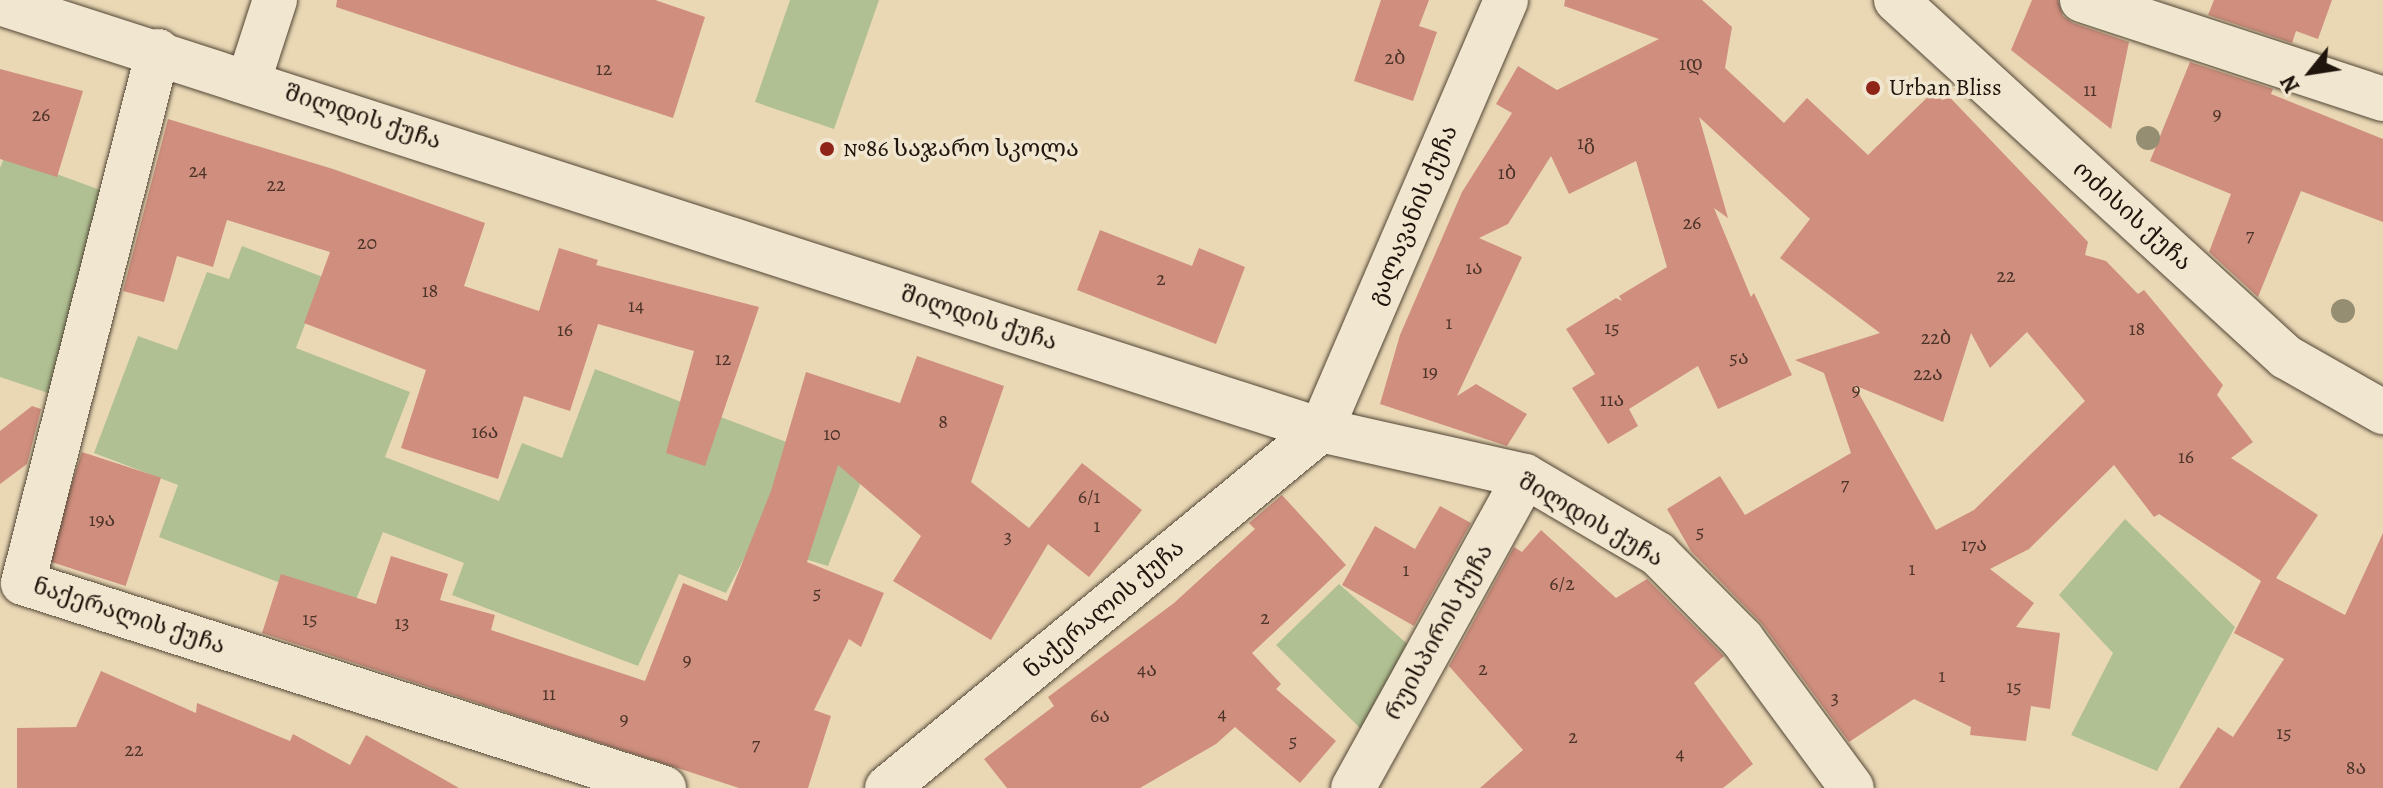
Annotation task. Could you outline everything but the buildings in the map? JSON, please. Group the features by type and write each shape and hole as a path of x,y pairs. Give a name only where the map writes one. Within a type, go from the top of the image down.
{"street":[{"path":"249,80 275,0"},
{"name":"გალავანის ქუჩა","path":"1321,430 1506,0"},
{"name":"ოძისის ქუჩა","path":"1896,0 2286,357 2383,412"},
{"path":"2082,0 2383,99"},
{"name":"შილდის ქუჩა","path":"0,3 249,80 1321,430 1525,476 1658,554 1742,639 1852,788"},
{"name":"ნაქერალის ქუჩა","path":"158,51 23,583 664,788"},
{"name":"ნაქერალის ქუჩა","path":"887,788 1321,430"},
{"name":"რუისპირის ქუჩა","path":"1353,788 1525,476"}],"green space":[{"path":"790,0 879,0 834,129 755,102"},
{"path":"5,155 111,194 60,397 0,377 0,168"},
{"path":"242,246 323,277 296,348 410,392 385,457 499,501 522,443 562,458 595,369 865,472 828,566 752,543 726,593 679,574 638,666 452,595 464,563 383,532 352,610 159,537 178,485 94,453 138,336 177,350 207,272 229,279"},
{"path":"2125,519 2235,627 2157,771 2071,735 2113,653 2059,595"},
{"path":"1339,584 1412,648 1364,732 1276,645"}],"place":[{"name":"Urban Bliss","path":"1873,88"},
{"name":"№86 საჯარო სკოლა","path":"827,149"}]}
